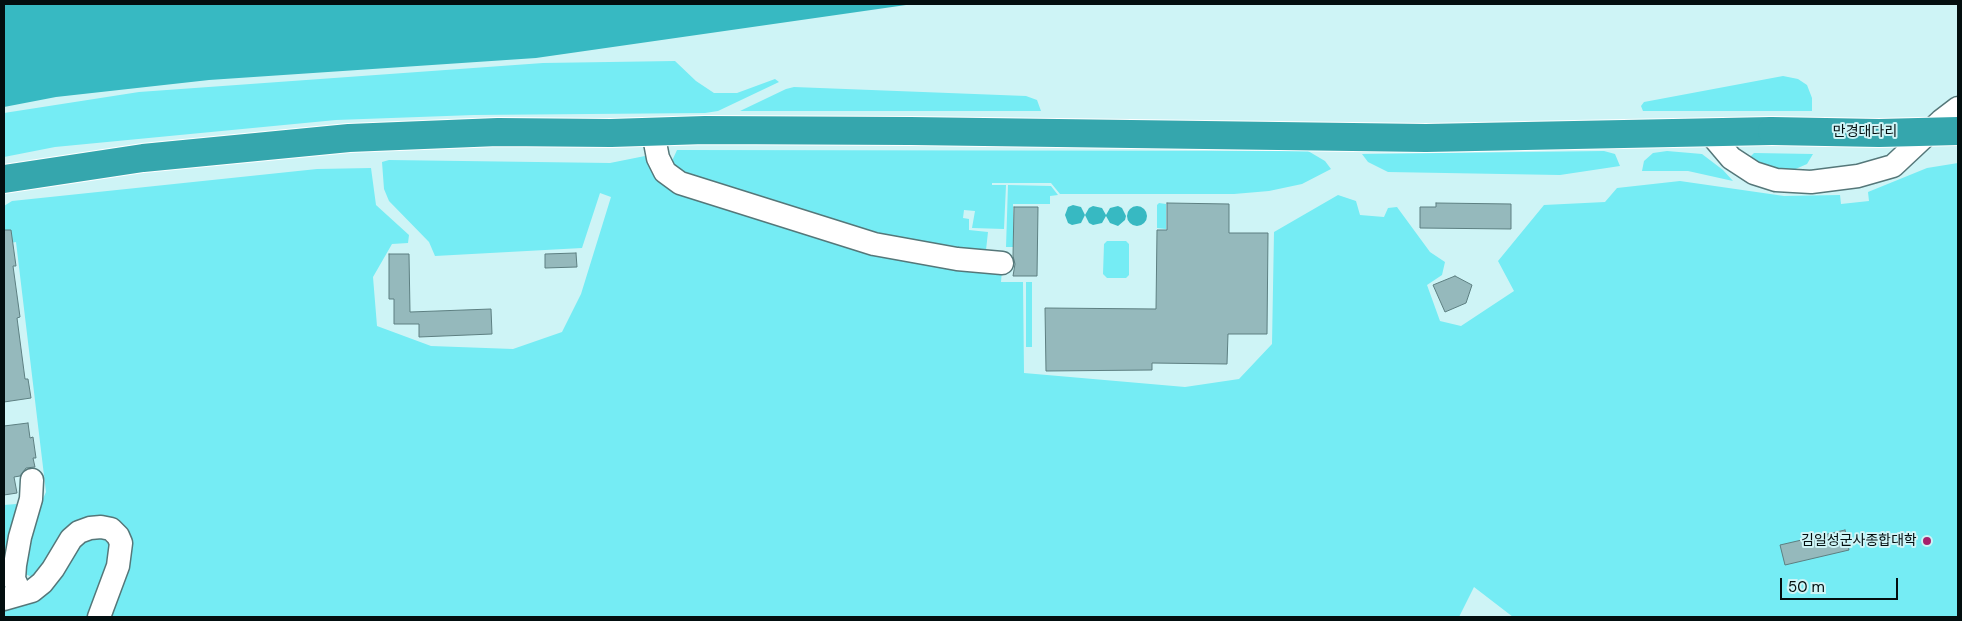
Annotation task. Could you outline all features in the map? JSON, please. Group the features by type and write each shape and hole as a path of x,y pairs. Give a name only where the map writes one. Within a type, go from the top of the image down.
{"highway":[{"name":"만경대다리","path":"4,179 143,158 349,138 498,132 910,131 1426,138 1772,131 1880,133 1958,131"}],"lane":[{"path":"1709,132 1731,158 1754,173 1776,180 1811,182 1858,176 1892,166 1941,120 1958,108"},
{"path":"654,132 658,158 665,172 680,182 874,244 957,258 1002,262"},
{"path":"32,480 31,499 14,565 12,596 32,591 42,583 72,539 79,532 90,528 101,527 111,529 118,536 120,556 99,617"}],"shaded area":[{"path":"4,4 913,4 536,58 209,80 56,97 4,107"},
{"path":"675,61 696,81 714,93 737,93 775,79 779,82 718,111 705,113 474,115 336,120 55,147 4,157 4,113 139,92 543,63"},
{"path":"1783,76 1798,79 1807,85 1812,98 1812,111 1643,111 1641,106 1644,102"},
{"path":"794,87 1026,96 1037,100 1041,111 740,111"},
{"path":"677,150 1308,151 1325,161 1331,169 1302,184 1269,191 1234,194 1060,194 1051,183 992,183 992,185 1006,185 1004,229 972,228 975,211 964,210 963,218 969,219 969,230 988,232 986,250 984,252 884,240 782,209 673,169 672,161"},
{"path":"1604,151 1615,154 1620,166 1560,175 1388,172 1368,162 1362,154"},
{"path":"1667,151 1702,154 1723,170 1733,181 1688,171 1642,171 1644,161 1653,153"},
{"path":"1754,153 1813,154 1807,164 1791,171 1778,169 1753,160 1751,156"},
{"path":"645,156 661,181 1002,270 1001,282 1023,282 1024,373 1185,387 1239,379 1272,344 1274,232 1338,195 1356,201 1360,215 1384,217 1388,208 1397,207 1430,252 1445,262 1442,275 1427,285 1440,321 1461,326 1514,291 1498,261 1544,205 1605,202 1617,188 1680,181 1784,196 1840,195 1841,204 1869,201 1868,192 1927,168 1958,163 1958,617 1513,617 1474,587 1459,617 105,617 128,557 99,519 39,575 30,576 25,574 24,541 46,492 16,242 4,244 4,206 12,201 317,169 371,168 376,205 409,235 408,243 392,244 373,277 377,326 431,346 513,349 562,332 581,294 611,197 600,193 582,248 435,256 429,242 389,201 384,189 382,162 389,160 610,163"},
{"path":"1008,185 1051,186 1058,195 1050,196 1050,204 1013,204 1013,247 1006,247"},
{"path":"1159,203 1166,204 1166,229 1157,228 1157,205"},
{"path":"1073,205 1081,207 1085,215 1081,223 1072,225 1068,223 1065,215 1068,207"},
{"path":"1093,206 1102,208 1106,215 1110,208 1118,206 1122,208 1126,216 1125,220 1118,226 1110,223 1106,216 1102,223 1093,225 1089,223 1085,215 1089,208"},
{"path":"1137,206 1144,209 1147,216 1144,223 1137,226 1130,223 1127,216 1130,209"},
{"path":"1107,241 1126,241 1129,244 1129,275 1126,278 1107,278 1103,274 1104,244"},
{"path":"1026,282 1032,282 1032,347 1026,347"},
{"path":"16,504 21,506 10,579 4,592 4,505"},
{"path":"105,537 113,547 93,617 4,617 4,607 80,538"}],"building":[{"path":"1167,203 1229,204 1229,233 1268,233 1267,334 1228,334 1227,364 1152,363 1152,370 1046,371 1045,308 1156,309 1157,230 1167,230"},
{"path":"1436,203 1511,204 1511,229 1420,228 1420,207 1436,207"},
{"path":"1014,207 1038,207 1037,276 1013,276 1015,264 1013,256"},
{"path":"4,230 11,230 16,266 13,266 20,317 17,318 25,379 28,379 31,398 4,402"},
{"path":"576,253 577,267 545,268 545,254"},
{"path":"389,254 409,254 410,312 491,309 492,334 419,337 419,324 394,324 394,299 389,299"},
{"path":"1455,276 1472,285 1466,303 1445,312 1433,285"},
{"path":"28,423 30,438 33,437 36,458 33,458 35,467 26,468 20,476 14,477 17,493 4,495 4,426"},
{"path":"1845,530 1849,550 1785,565 1780,545"}],"place":[{"name":"김일성군사종합대학","path":"1927,541"}]}
